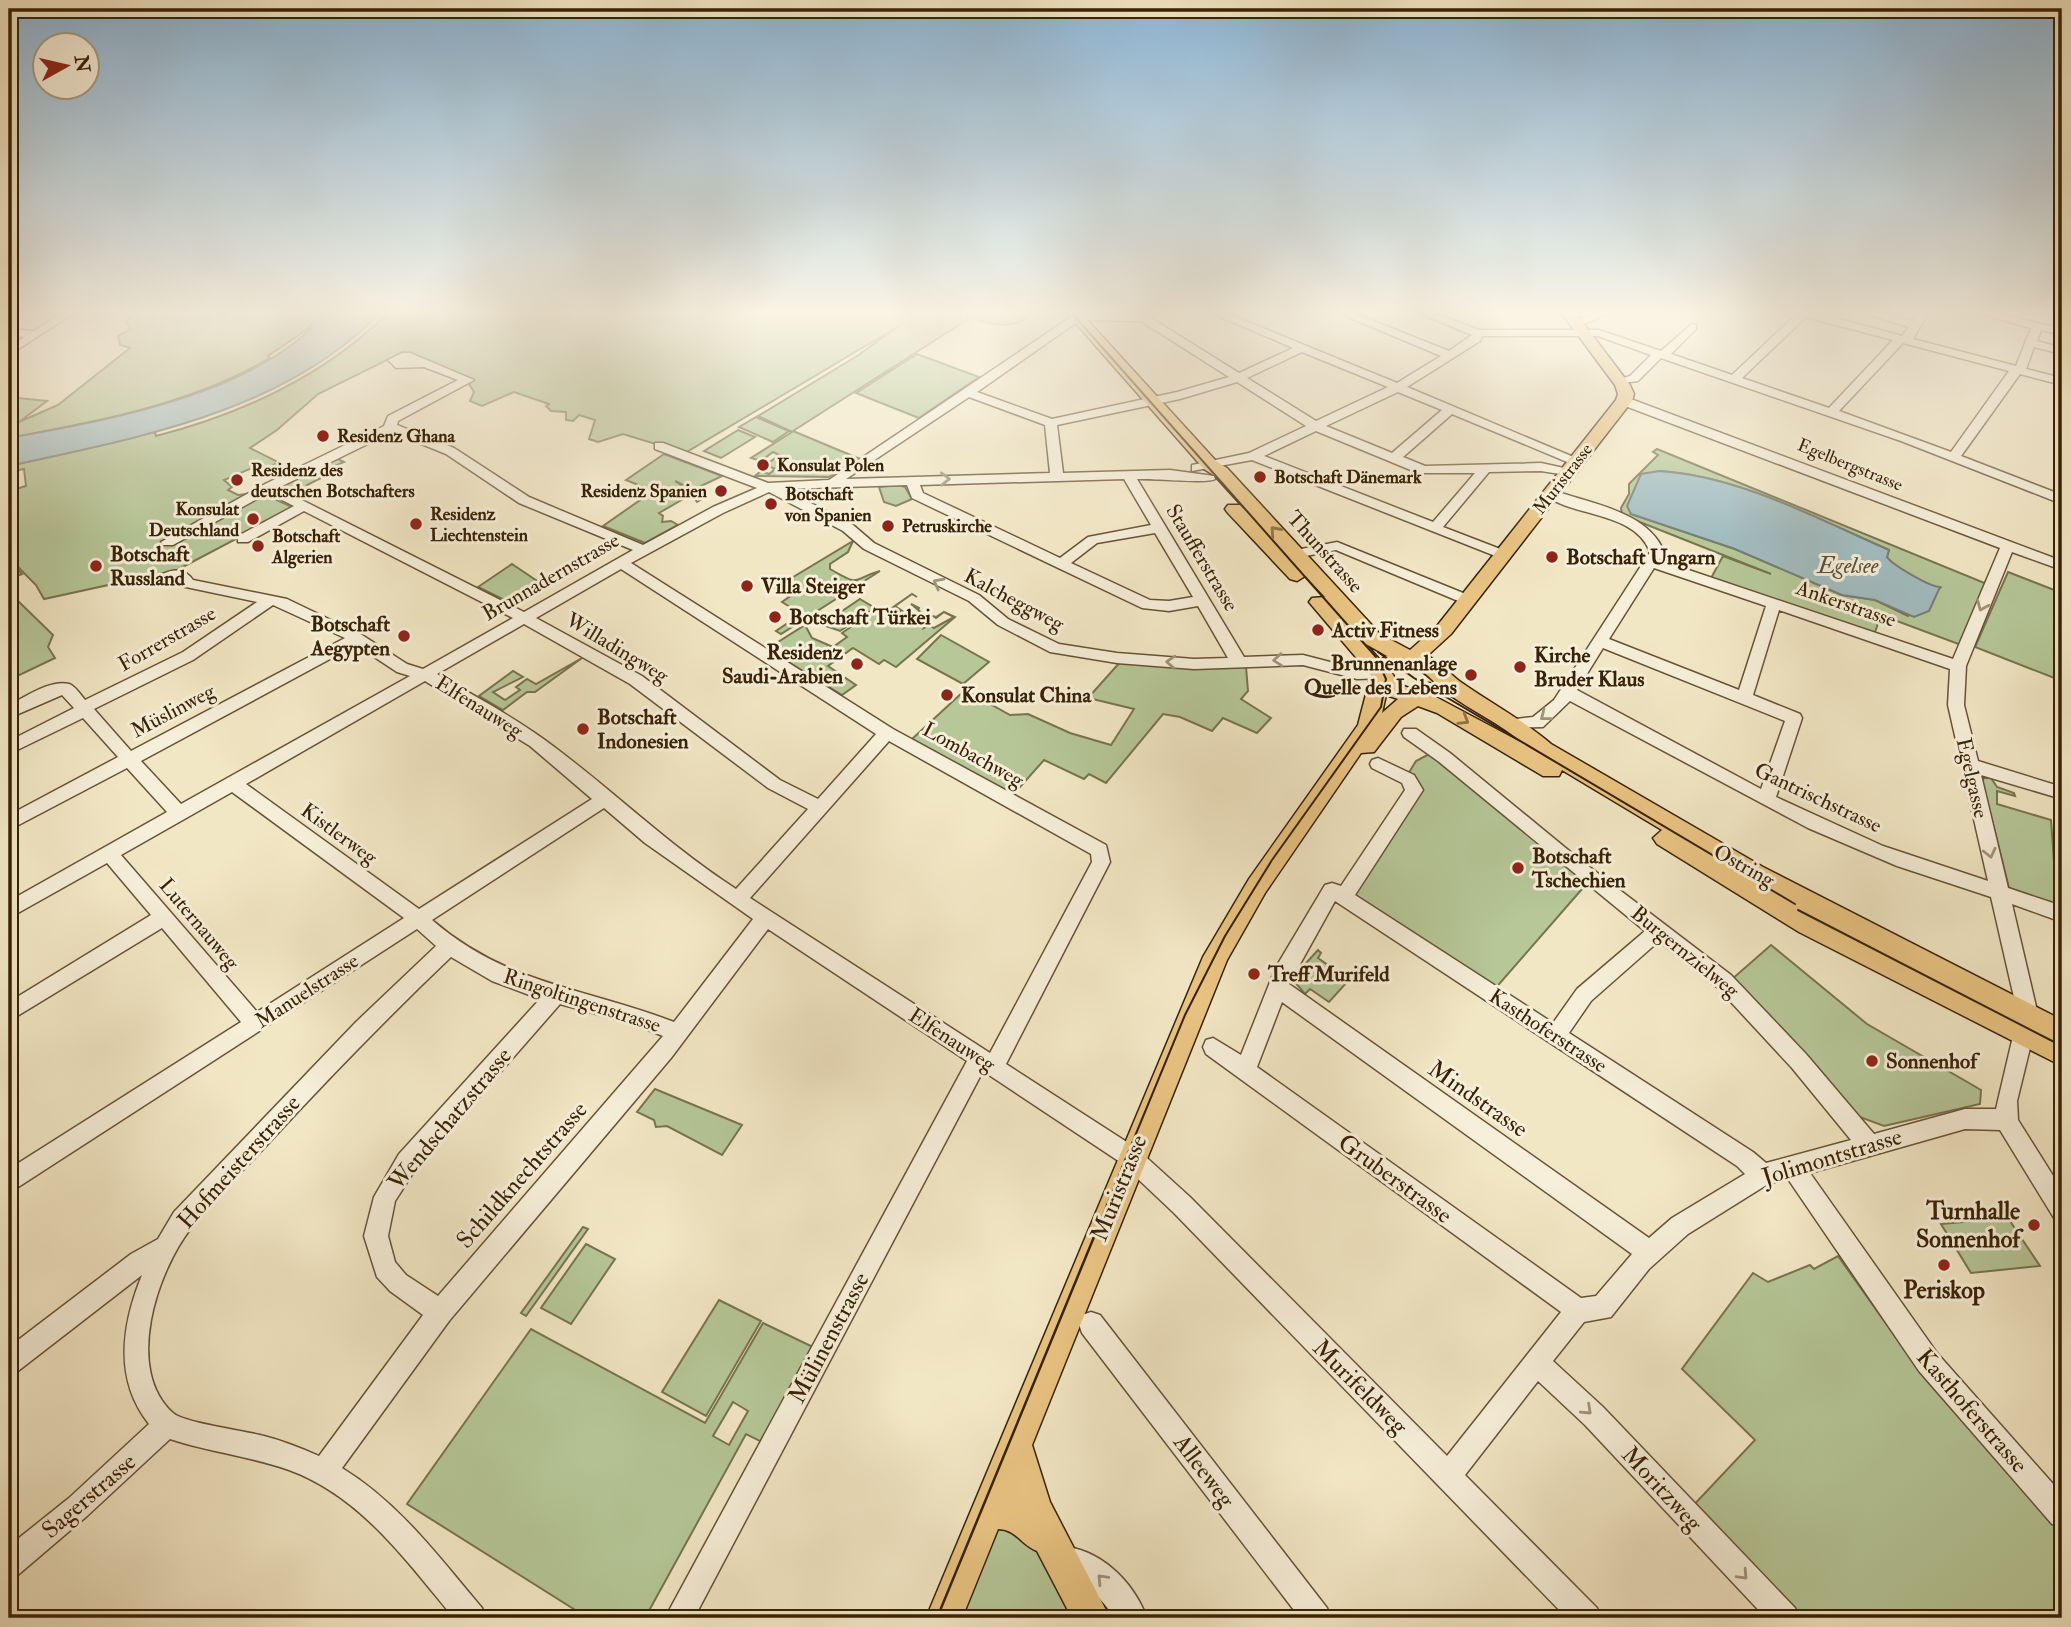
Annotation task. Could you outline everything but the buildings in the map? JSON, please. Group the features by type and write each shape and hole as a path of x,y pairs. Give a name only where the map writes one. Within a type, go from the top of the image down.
{"main road":[{"name":"Thunstrasse","path":"1141,387 1272,552 1307,585 1381,674"},
{"path":"1623,387 1625,391 1623,401"},
{"name":"Muristrasse","path":"1413,658 1434,642 1553,495 1623,401"},
{"name":"Thunstrasse","path":"1210,472 1221,472 1376,642 1413,658"},
{"path":"1434,642 1437,673 1434,687 1416,697 1391,689 1381,674 1394,660 1413,658 1437,673"},
{"name":"Ostring","path":"1437,673 1462,694 1514,724 1543,748 1755,874 2026,1024 2062,1054"},
{"name":"Muristrasse","path":"944,1618 1216,957 1257,886 1368,726 1381,674"},
{"name":"Muristrasse","path":"1333,777 1357,758 1394,712 1416,697"},
{"name":"Ostring","path":"1416,697 1444,708 1766,900 1811,916 2026,1024 2062,1032"},
{"path":"1015,1445 1026,1488 1059,1560 1092,1618"},
{"path":"987,1512 1010,1511 1025,1517 1059,1560"}],"street":[{"path":"390,427 392,419 455,387"},
{"path":"828,481 865,463 974,387"},
{"path":"967,392 1051,423 1212,387"},
{"path":"1254,387 1315,426 1426,471 1572,467"},
{"path":"1398,387 1572,467"},
{"name":"Brunnadernstrasse","path":"9,910 644,550 769,487 782,483 828,481 1210,472 1253,456 1398,387"},
{"path":"1758,387 1954,457 2062,500"},
{"path":"1832,412 1857,387"},
{"path":"1954,457 2006,387"},
{"name":"Egelbergstrasse","path":"1623,401 1809,468 2062,566"},
{"path":"1394,458 1450,409"},
{"path":"1051,423 1057,476"},
{"path":"169,542 268,488 390,427 450,451 524,500 644,550"},
{"name":"Kalcheggweg","path":"659,446 769,487 849,528 859,540 974,598 1003,622 1055,648 1117,658 1240,664 1303,660 1357,674 1381,674"},
{"path":"1253,456 1503,555"},
{"path":"865,463 859,473 867,480"},
{"path":"1435,528 1485,469"},
{"name":"Staufferstrasse","path":"1128,475 1240,664"},
{"path":"912,479 917,495 1150,606 1203,600"},
{"name":"Willadingweg","path":"268,488 526,618 636,680 774,784 819,807"},
{"path":"1514,724 1537,723 1560,704 1657,552 1656,545 1642,529 1553,495"},
{"path":"243,539 304,506"},
{"path":"1060,564 1093,540 1160,528"},
{"path":"1296,554 1336,546 1468,600"},
{"name":"Egelgasse","path":"2008,546 1958,666 1956,705 2017,967 2026,1024"},
{"path":"1651,562 1774,603"},
{"name":"Lombachweg","path":"621,563 887,733 1101,852 1099,866 986,1063"},
{"name":"Elfenauweg","path":"187,583 266,598 268,601 278,601 299,609 357,638 402,668 427,675 536,742 675,856 737,900 1132,1157"},
{"name":"Forrerstrasse","path":"9,748 188,656 268,601"},
{"name":"Ankerstrasse","path":"1744,698 1774,603 1958,666"},
{"name":"Müslinweg","path":"9,822 357,638"},
{"path":"1600,641 1794,718 1766,800"},
{"path":"9,712 61,688 66,689 179,814"},
{"name":"Gantrischstrasse","path":"1567,692 1766,800 1865,846 1999,895 2062,914"},
{"path":"737,900 887,733"},
{"name":"Burgernzielweg","path":"1410,733 1660,929 1751,1007 1869,1145"},
{"path":"1245,1070 1277,987 1338,893 1414,790 1410,780 1378,764"},
{"path":"1969,765 2062,793"},
{"name":"Kistlerweg","path":"234,783 419,920"},
{"name":"Manuelstrasse","path":"9,1182 605,799"},
{"name":"Luternauweg","path":"109,853 255,1024"},
{"name":"Kasthoferstrasse","path":"1338,893 1745,1159 1763,1175"},
{"path":"9,1012 164,917"},
{"name":"Schildknechtstrasse","path":"324,1471 440,1312 678,1033 765,918"},
{"name":"Ringoltingenstrasse","path":"419,920 449,946 499,975 556,995 612,1009 678,1033"},
{"path":"1555,1035 1584,995 1660,929"},
{"name":"Hofmeisterstrasse","path":"166,1425 153,1413 144,1396 135,1361 142,1309 165,1248 182,1220 220,1179 382,1008 449,946"},
{"name":"Mindstrasse","path":"1277,987 1650,1252"},
{"name":"Wendschatzstrasse","path":"440,1312 398,1283 384,1269 376,1237 385,1197 407,1162 556,995"},
{"path":"2026,1024 2006,1101 2007,1122 2017,1141 2059,1199"},
{"name":"Gruberstrasse","path":"1213,1047 1578,1310"},
{"name":"Mülinenstrasse","path":"679,1618 986,1063"},
{"name":"Jolimontstrasse","path":"1578,1310 1602,1308 1650,1252 1680,1226 1763,1175 1791,1165 1971,1118 2007,1122"},
{"name":"Murifeldweg","path":"1132,1157 1587,1618"},
{"name":"Kasthoferstrasse","path":"1791,1165 1928,1362 2062,1514"},
{"path":"9,1362 139,1262 165,1248"},
{"path":"1448,1476 1578,1310"},
{"name":"Alleeweg","path":"1091,1324 1317,1618"},
{"name":"Moritzweg","path":"1536,1363 1594,1416 1785,1618"},
{"path":"166,1425 272,1451 324,1471 391,1520 472,1618"},
{"name":"Sagerstrasse","path":"9,1564 78,1507 166,1425"},
{"path":"1059,1560 1074,1559 1101,1576 1133,1618"}],"green space":[{"path":"81,387 211,387 110,418 9,438 9,423 18,421 9,420 9,397 47,401 19,422 58,405"},
{"path":"332,387 318,394 277,430 250,448 278,462 264,471 258,468 259,465 224,480 232,487 228,490 238,495 246,494 166,540 264,494 292,507 291,510 177,570 44,599 36,585 15,564 12,531 12,564 22,574 9,579 9,491 26,486 24,469 9,472 9,466 155,432 156,436 188,427 282,389"},
{"path":"471,387 796,387 685,453 623,434 598,442 589,439 595,420 579,415 573,421 566,420 566,412 551,411 546,406 549,404 514,392 482,406 470,401 474,392"},
{"path":"806,387 862,387 793,431 860,459 829,477 755,476 761,471 769,474 775,469 766,465 779,455 773,452 761,461 751,458 792,432 758,416"},
{"path":"865,387 964,387 919,418 856,393"},
{"path":"756,417 789,431 773,442 739,427"},
{"path":"738,430 755,437 721,458 704,451"},
{"path":"1657,449 1987,584 1961,645 1881,615 1874,635 1710,580 1723,556 1771,574 1622,515 1621,508 1629,494 1629,484 1658,455 1653,452","holes":["1659,471 1689,475 1747,490 1805,512 1889,550 1887,557 1896,566 1919,580 1940,588 1908,616 1875,600 1842,595 1735,549 1631,514"]},
{"path":"664,454 722,476 701,486 705,489 700,493 675,481 702,499 697,502 692,494 659,513 663,516 662,522 671,521 678,525 645,543 603,526 653,491 626,480"},
{"path":"336,458 344,462 319,473 323,477 307,485 311,489 298,495 281,487"},
{"path":"879,487 905,487 912,499 896,506 884,502"},
{"path":"853,541 848,552 830,564 830,569 853,580 880,571 781,634 776,631 801,614 782,602 789,597 775,588"},
{"path":"512,564 543,585 511,603 478,587"},
{"path":"2008,572 2062,593 2062,681 1975,647"},
{"path":"912,594 895,606 904,612 900,610 897,613 900,612 925,626 924,628 928,626 925,623 934,628 954,617 944,612 955,617 896,667 884,660 879,664 853,648 828,666 856,685 842,695 767,649 805,625 812,638 833,647 847,637 842,633 878,608 889,610"},
{"path":"860,599 875,608 840,631 826,626 826,622"},
{"path":"17,600 53,635 48,647 55,658 9,680 9,604"},
{"path":"941,635 989,662 963,684 917,659"},
{"path":"582,658 535,692 527,692 503,710 479,696 513,671 523,677 493,692 505,700 520,690 516,687 527,679 536,684"},
{"path":"1121,661 1246,667 1248,691 1241,699 1271,718 1257,733 1223,718 1212,731 1180,717 1163,714 1106,783 1089,774 1084,779 1044,760 1013,795 912,739 965,690 1010,715 1028,714 1070,733 1111,745 1134,709 1088,698"},
{"path":"1431,753 1589,881 1494,990 1353,894 1420,786 1408,774 1416,761"},
{"path":"1991,778 1997,787 2014,793 2015,796 1997,791 1997,804 2051,820 2057,905 2009,888 1982,780"},
{"path":"1771,945 1867,1024 1981,1090 1980,1104 1884,1126 1857,1116 1731,980"},
{"path":"1318,950 1321,953 1318,958 1349,980 1329,1002 1310,989 1305,994 1294,981 1296,974"},
{"path":"655,1089 742,1125 722,1155 667,1126 656,1127 654,1120 637,1112"},
{"path":"2008,1218 2040,1266 1971,1273 1941,1224"},
{"path":"583,1227 588,1229 526,1316 521,1313"},
{"path":"586,1244 615,1259 571,1324 541,1308"},
{"path":"1838,1256 1927,1381 1999,1462 2007,1463 2062,1525 2062,1618 1792,1618 1689,1510 1755,1440 1682,1369 1753,1273 1768,1282 1810,1265 1814,1269"},
{"path":"719,1300 761,1321 706,1416 662,1392"},
{"path":"763,1323 815,1348 764,1443 746,1434 645,1618 588,1618 407,1504 531,1329 705,1423","holes":["733,1402 748,1411 729,1445 713,1436"]},
{"path":"998,1487 1062,1567 1089,1618 945,1618"}],"water":[{"path":"213,387 276,387 208,416 159,431 9,466 9,438 136,412"},
{"name":"Egelsee","path":"1659,471 1718,481 1748,490 1777,500 1889,550 1887,557 1896,565 1940,587 1929,611 1914,617 1875,600 1842,595 1735,549 1631,514 1627,506 1641,474"}],"tram line":[{"path":"1121,1170 1185,1015 1225,936 1272,860 1381,707 1386,679 1376,657 1137,387"},
{"path":"1378,652 1414,678 1795,904"},
{"path":"1798,910 2062,1046"},
{"path":"937,1618 1122,1169"}],"place":[{"name":"Residenz Ghana","path":"323,436"},
{"name":"Konsulat Polen","path":"763,465"},
{"name":"Botschaft Dänemark","path":"1260,477"},
{"name":"Residenz des deutschen Botschafters","path":"237,480"},
{"name":"Residenz Spanien","path":"721,491"},
{"name":"Botschaft von Spanien","path":"771,504"},
{"name":"Konsulat Deutschland","path":"253,519"},
{"name":"Residenz Liechtenstein","path":"416,524"},
{"name":"Petruskirche","path":"888,526"},
{"name":"Botschaft Algerien","path":"258,546"},
{"name":"Botschaft Ungarn","path":"1552,557"},
{"name":"Botschaft Russland","path":"96,566"},
{"name":"Villa Steiger","path":"747,586"},
{"name":"Botschaft Türkei","path":"775,617"},
{"name":"Activ Fitness","path":"1318,630"},
{"name":"Botschaft Aegypten","path":"404,636"},
{"name":"Residenz Saudi-Arabien","path":"857,664"},
{"name":"Kirche Bruder Klaus","path":"1520,667"},
{"name":"Brunnenanlage Quelle des Lebens","path":"1471,675"},
{"name":"Konsulat China","path":"947,695"},
{"name":"Botschaft Indonesien","path":"583,729"},
{"name":"Botschaft Tschechien","path":"1518,868"},
{"name":"Treff Murifeld","path":"1254,974"},
{"name":"Sonnenhof","path":"1872,1061"},
{"name":"Turnhalle Sonnenhof","path":"2034,1225"},
{"name":"Periskop","path":"1944,1265"}]}
